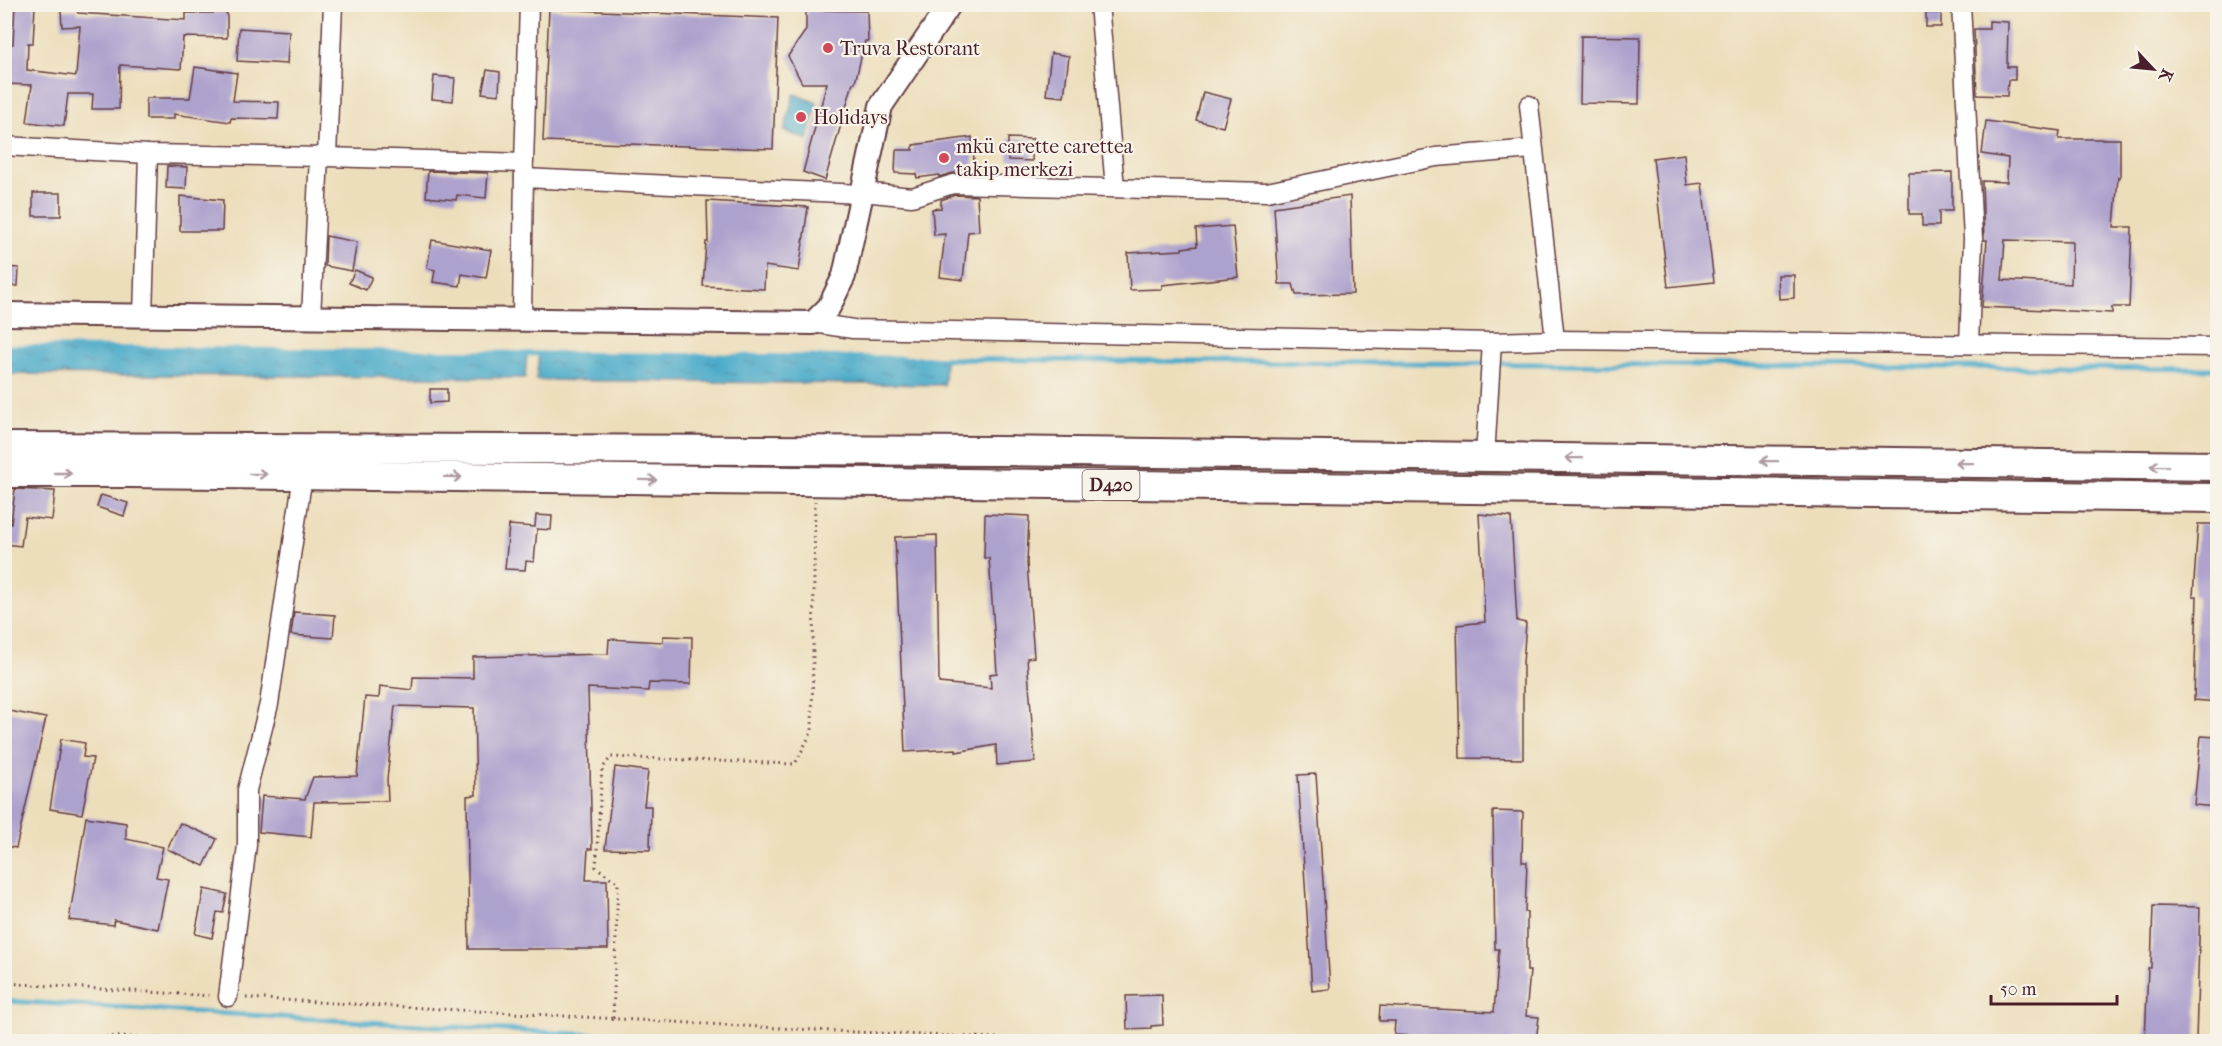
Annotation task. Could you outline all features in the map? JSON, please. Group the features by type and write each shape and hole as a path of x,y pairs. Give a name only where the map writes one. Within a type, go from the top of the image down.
{"main road":[{"name":"D420","path":"4,447 996,451 2217,466"},
{"name":"D420","path":"4,473 2217,498"}],"street":[{"path":"311,317 333,4"},
{"path":"522,320 529,4"},
{"path":"813,323 829,307 844,276 881,106 950,4"},
{"path":"1099,4 1115,188"},
{"path":"1962,4 1973,239 1969,345"},
{"path":"1529,105 1555,340"},
{"path":"4,146 148,154 323,157 912,197 953,184 1267,192 1436,157 1533,149"},
{"path":"143,316 148,154"},
{"path":"4,314 813,323 853,329 1492,342 1555,340 2217,347"},
{"path":"1485,457 1492,342"},
{"path":"228,997 247,845 247,789 269,704 303,475"}],"path":[{"path":"613,1019 618,883 596,867 602,769 611,757 795,764 812,731 816,482"},
{"path":"4,983 832,1031 1089,1041"},
{"path":"4,1034 313,1041"}],"water":[{"name":"Holidays","path":"794,94 817,102 808,140 784,131"},
{"path":"5,349 527,353 525,378 5,374"},
{"path":"539,354 945,359 944,385 536,380"}],"building":[{"path":"15,5 35,6 33,43 28,43 27,70 76,76 80,26 62,27 61,10 186,20 186,13 227,13 227,38 183,37 181,69 120,65 119,109 92,109 93,94 68,94 64,126 27,122 32,85 4,84 4,44 13,44"},
{"path":"549,9 778,18 773,149 543,141"},
{"name":"Truva Restorant","path":"806,10 867,11 868,41 865,41 855,83 853,83 825,180 803,172 827,83 802,83 788,56 806,30"},
{"path":"1926,13 1941,13 1941,27 1926,27"},
{"path":"1989,21 2008,22 2007,67 2015,67 2015,80 2008,80 2007,96 1977,95 1974,29 1989,29"},
{"path":"239,28 289,31 287,64 237,61"},
{"path":"1581,36 1640,37 1639,104 1580,103"},
{"path":"1051,53 1069,56 1064,97 1046,95"},
{"path":"195,67 237,73 233,101 279,102 278,119 231,118 230,122 174,114 174,119 146,119 146,98 190,98"},
{"path":"487,70 500,72 499,95 482,93"},
{"path":"434,76 455,78 453,101 432,99"},
{"path":"1203,92 1231,99 1223,127 1196,120"},
{"path":"1986,121 2060,131 2059,139 2120,139 2120,177 2118,177 2114,227 2132,227 2129,307 2112,307 2112,313 1982,307 1987,240 1984,240 1982,181 2007,182 2008,158 1982,154","holes":["2005,240 2072,242 2071,284 2002,280"]},
{"name":"mkü carette carettea takip merkezi","path":"972,137 975,173 953,173 939,177 939,175 917,178 916,174 895,173 896,150 913,150 913,145"},
{"path":"1008,138 1033,139 1032,161 1008,160"},
{"path":"1684,154 1687,185 1702,183 1714,282 1668,287 1653,158"},
{"path":"167,166 187,167 186,189 166,188"},
{"path":"428,171 488,173 486,198 457,195 456,200 426,197"},
{"path":"1952,172 1952,211 1939,211 1939,226 1922,226 1922,214 1909,214 1909,173"},
{"path":"33,193 61,193 61,216 33,216"},
{"path":"955,195 977,196 979,231 968,232 963,280 940,277 945,234 934,235 932,209 941,208 941,200"},
{"path":"180,196 223,200 222,231 180,231"},
{"path":"1350,196 1353,294 1296,295 1293,284 1279,284 1274,207"},
{"path":"707,201 808,207 799,271 765,266 764,289 703,286 706,242 708,242"},
{"path":"1233,226 1238,277 1162,285 1162,289 1130,290 1128,253 1182,250 1182,248 1197,246 1196,229"},
{"path":"326,236 357,242 352,271 325,266"},
{"path":"432,240 491,250 486,278 462,274 460,286 433,282 435,270 427,268"},
{"path":"4,267 19,268 18,286 4,286"},
{"path":"355,270 372,277 366,290 349,283"},
{"path":"1778,275 1794,275 1794,298 1779,299"},
{"path":"430,389 447,389 447,402 430,403"},
{"path":"15,489 55,491 52,520 25,517 21,546 4,544 4,524 11,524"},
{"path":"101,495 128,503 124,516 97,507"},
{"path":"985,514 1029,516 1027,563 1034,657 1027,658 1035,762 997,765 996,745 956,752 956,749 905,752 895,537 937,535 939,683 991,688 990,674 997,673 989,558 984,558"},
{"path":"1479,514 1511,517 1517,621 1526,623 1523,663 1523,759 1460,758 1457,625 1485,622"},
{"path":"536,515 552,516 551,530 537,529 534,562 526,561 525,570 505,569 509,525 535,527"},
{"path":"2198,524 2217,524 2217,702 2194,700 2197,596 2193,596"},
{"path":"294,612 335,615 333,638 291,635"},
{"path":"663,636 692,637 691,684 649,683 648,691 588,688 592,849 588,849 586,880 607,880 608,949 469,949 467,796 476,795 474,708 395,706 387,779 388,801 314,802 311,837 259,832 262,796 305,799 313,777 357,776 365,697 379,698 380,686 412,690 413,677 473,678 473,657 608,654 609,639 663,642"},
{"path":"4,710 46,718 16,848 4,846"},
{"path":"2201,736 2217,737 2217,807 2194,805"},
{"path":"61,739 85,743 83,757 93,758 82,814 50,809"},
{"path":"615,767 648,771 644,806 651,806 650,850 605,849"},
{"path":"1316,774 1330,989 1312,991 1298,775"},
{"path":"1493,811 1523,812 1522,862 1527,862 1525,912 1527,912 1527,971 1530,971 1526,1016 1539,1017 1536,1041 1447,1041 1447,1038 1394,1035 1395,1021 1379,1021 1380,1006 1494,1012 1499,949 1495,949"},
{"path":"86,817 126,823 126,839 163,847 156,877 168,879 158,929 114,920 113,925 69,920"},
{"path":"180,823 217,839 204,866 167,849"},
{"path":"204,889 227,894 223,913 217,912 212,938 195,934"},
{"path":"2153,906 2200,907 2196,1041 2145,1041"},
{"path":"1162,995 1163,1025 1127,1029 1126,996"}],"waterway":[{"path":"4,347 1117,361 2218,369"},
{"path":"4,1001 714,1042"}],"place":[{"name":"Truva Restorant","path":"828,48"},
{"name":"Holidays","path":"801,117"},
{"name":"mkü carette carettea takip merkezi","path":"944,158"}]}
